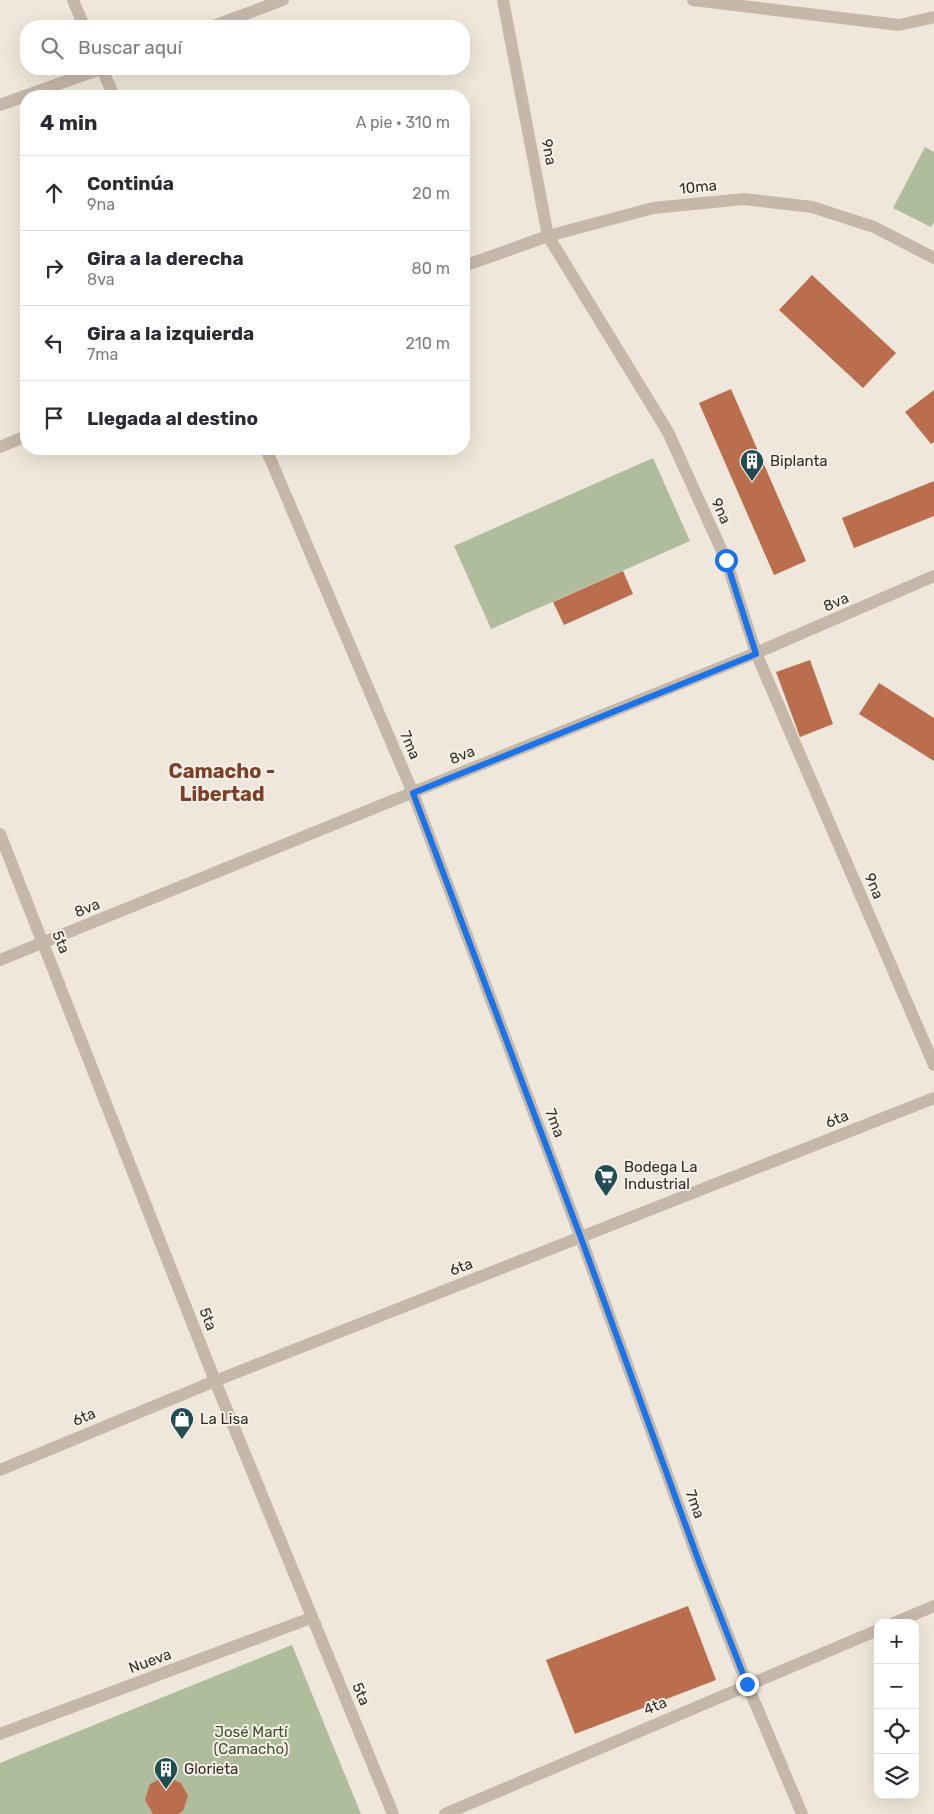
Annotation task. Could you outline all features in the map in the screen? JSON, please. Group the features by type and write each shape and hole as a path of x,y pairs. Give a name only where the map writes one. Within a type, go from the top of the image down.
{"street":[{"path":"73,0 81,20"},
{"path":"230,20 283,0"},
{"name":"9na","path":"502,0 548,236 668,432 726,560 756,654 934,1065"},
{"path":"693,0 899,25 934,16"},
{"path":"42,90 84,75"},
{"path":"104,75 111,90"},
{"path":"0,105 20,98"},
{"name":"10ma","path":"470,264 548,236 653,208 744,199 812,207 874,227 934,258"},
{"path":"0,447 20,439"},
{"name":"7ma","path":"269,455 413,793 581,1238 699,1562 747,1684 802,1814"},
{"name":"8va","path":"0,960 756,654 934,576"},
{"name":"5ta","path":"0,834 215,1381 393,1814"},
{"name":"6ta","path":"0,1470 215,1381 934,1098"},
{"path":"903,1619 934,1606"},
{"name":"Nueva","path":"0,1734 312,1618"},
{"name":"4ta","path":"445,1814 747,1684 874,1632"}],"green space":[{"path":"925,147 934,152 934,222 931,227 893,208"},
{"path":"653,458 690,541 491,629 454,546"},
{"name":"José Martí (Camacho)","path":"292,1645 361,1814 0,1814 0,1763"}],"building":[{"path":"812,275 896,353 863,388 779,310"},
{"name":"Biplanta","path":"731,389 806,561 774,575 699,403"},
{"path":"934,390 934,442 931,444 905,412"},
{"path":"934,481 934,516 854,548 842,518"},
{"path":"623,571 633,594 564,625 553,602"},
{"path":"810,660 833,724 800,737 776,672"},
{"path":"879,683 934,718 934,761 859,714"},
{"path":"688,1606 716,1680 575,1734 546,1660"},
{"name":"Glorieta","path":"166,1776 181,1783 188,1796 183,1811 178,1814 153,1814 145,1800 150,1784"}],"place":[{"name":"Biplanta","path":"752,482"},
{"name":"Bodega La Industrial","path":"606,1197"},
{"name":"La Lisa","path":"182,1440"},
{"name":"Glorieta","path":"166,1790"}],"district":[{"name":"Camacho - Libertad","path":"222,782"}],"route":[{"path":"726,560 756,654 413,793 581,1238 699,1562 747,1684"}]}
